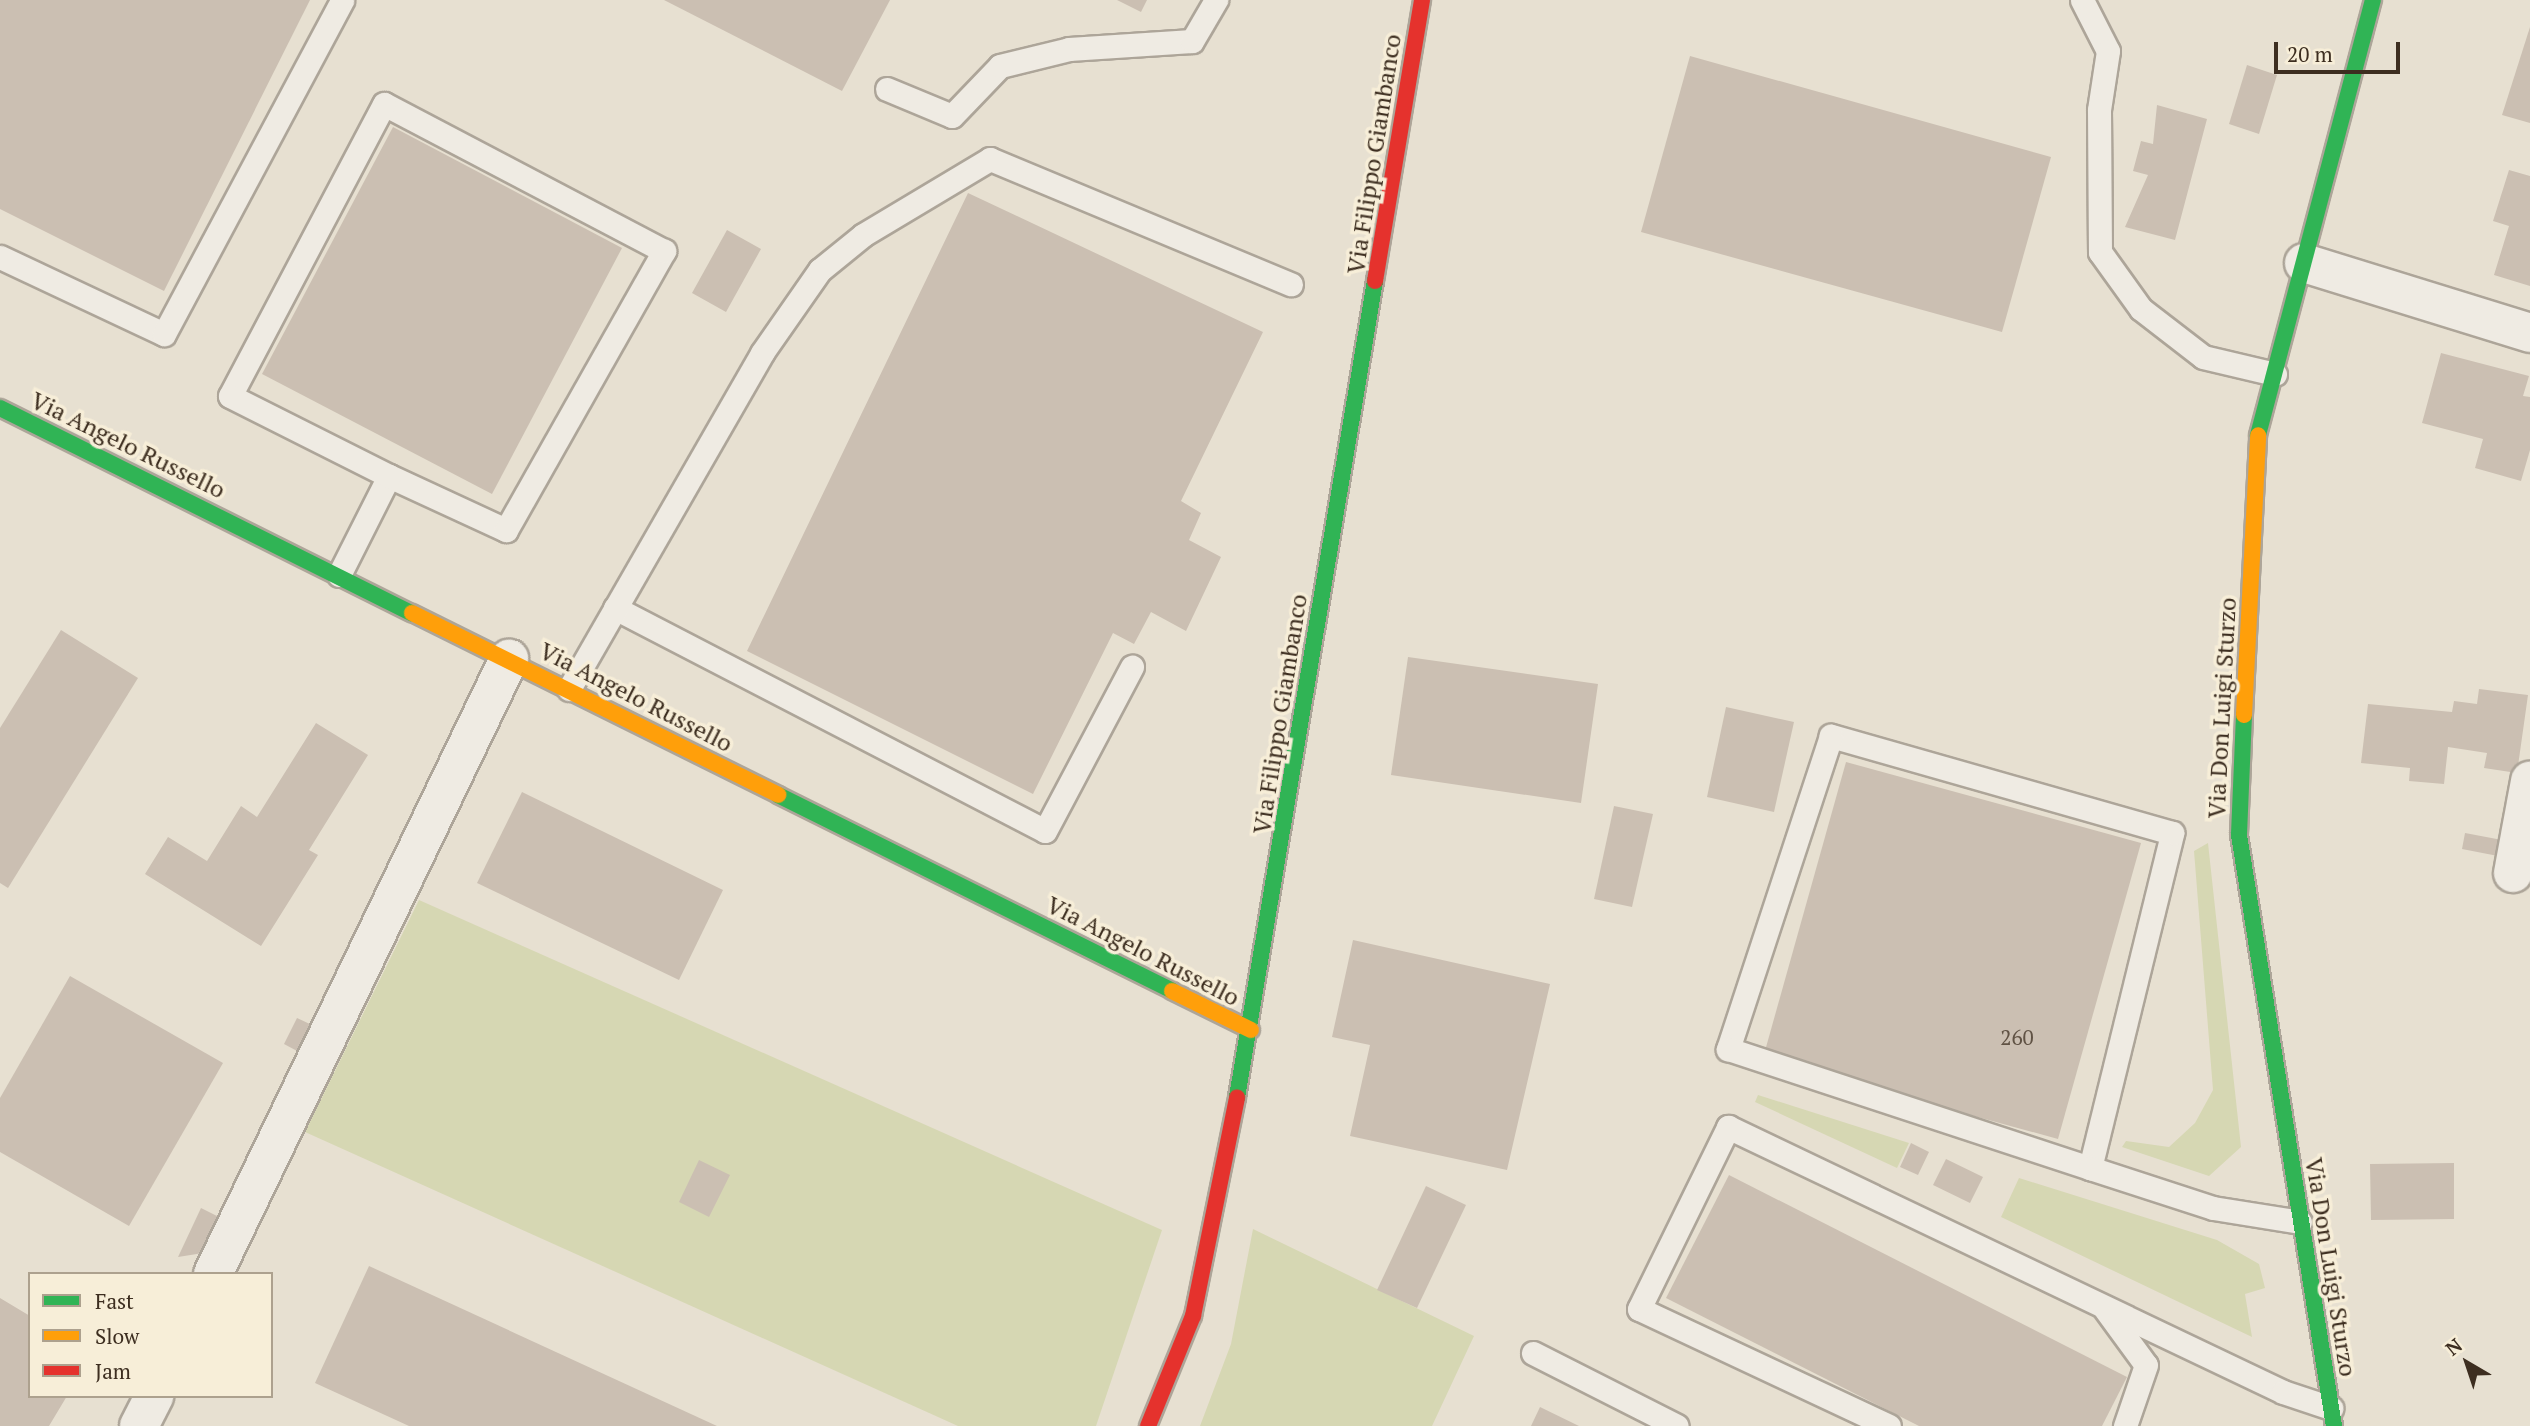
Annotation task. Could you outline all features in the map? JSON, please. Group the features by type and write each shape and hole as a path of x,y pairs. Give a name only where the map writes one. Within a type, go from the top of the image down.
{"street":[{"name":"Via Filippo Giambanco","path":"1149,1426 1194,1316 1251,1030 1422,0"},
{"name":"Via Don Luigi Sturzo","path":"2332,1417 2239,835 2257,441 2373,0"},
{"path":"2304,263 2530,333"},
{"name":"Via Angelo Russello","path":"0,408 569,688 1251,1030"},
{"path":"214,1272 509,659"},
{"path":"2512,873 2530,781"},
{"path":"139,1426 153,1398"}],"lane":[{"path":"0,257 164,334 342,0"},
{"path":"887,89 952,116 1000,66 1069,50 1192,41 1216,0"},
{"path":"2082,0 2108,51 2099,110 2100,252 2141,309 2203,357 2275,374"},
{"path":"384,104 664,251 506,530 388,476 230,396 384,104"},
{"path":"569,688 762,353 820,270 863,235 990,159 1291,284"},
{"path":"339,575 388,476"},
{"path":"615,608 1045,831 1132,667"},
{"path":"2090,1168 2172,833 1831,736 1728,1049 2090,1168 2213,1208 2300,1222"},
{"path":"1889,1426 1639,1309 1728,1127 2332,1417"},
{"path":"2103,1306 2146,1365 2125,1426"},
{"path":"1533,1353 1677,1426"}],"green space":[{"path":"2208,843 2241,1147 2209,1176 2122,1147 2126,1141 2169,1147 2195,1123 2213,1090 2194,851"},
{"path":"419,900 1162,1230 1096,1426 958,1426 305,1132"},
{"path":"1758,1095 1909,1143 1897,1168 1755,1102"},
{"path":"2019,1178 2217,1240 2259,1264 2265,1288 2245,1294 2252,1337 2001,1217"},
{"path":"1253,1229 1474,1336 1432,1426 1200,1426 1231,1344"}],"building":[{"path":"0,0 310,0 164,291 0,209"},
{"path":"664,0 890,0 842,91"},
{"path":"1117,0 1147,0 1141,12"},
{"path":"2530,27 2530,123 2502,115"},
{"path":"1690,56 2051,157 2002,332 1641,232"},
{"path":"2247,65 2277,75 2259,134 2229,124"},
{"path":"2157,105 2207,119 2175,240 2125,227 2148,175 2133,171 2141,141 2153,144"},
{"path":"393,127 622,248 492,494 262,374"},
{"path":"2509,170 2530,176 2530,286 2494,275 2509,226 2493,221"},
{"path":"968,193 1263,332 1181,501 1201,513 1189,540 1221,557 1186,631 1151,612 1134,644 1113,633 1033,794 747,651"},
{"path":"727,230 761,249 726,312 692,293"},
{"path":"2441,353 2529,376 2523,396 2530,397 2530,450 2521,481 2475,468 2483,439 2422,423"},
{"path":"61,630 138,678 8,888 0,883 0,728"},
{"path":"1408,657 1598,684 1581,803 1391,775"},
{"path":"2479,689 2528,695 2517,773 2484,768 2487,753 2448,747 2444,784 2409,781 2410,768 2361,763 2368,704 2452,712 2454,701 2477,704"},
{"path":"1726,707 1794,722 1774,812 1707,797"},
{"path":"316,723 368,755 309,850 318,855 261,946 145,874 168,837 207,861 241,806 257,817"},
{"path":"1846,762 2141,843 2058,1139 1763,1058"},
{"path":"522,792 723,890 679,980 477,883"},
{"path":"1614,806 1653,814 1632,907 1594,899"},
{"path":"2465,833 2502,840 2498,856 2462,849"},
{"path":"1353,940 1550,984 1507,1170 1350,1136 1370,1045 1332,1037"},
{"path":"70,976 223,1063 129,1226 0,1152 0,1098"},
{"path":"297,1018 312,1025 299,1052 284,1044"},
{"path":"1911,1143 1929,1152 1918,1175 1900,1167"},
{"path":"1946,1159 1983,1177 1970,1203 1933,1185"},
{"path":"699,1160 730,1175 709,1217 679,1202"},
{"path":"2454,1163 2454,1219 2371,1220 2370,1164"},
{"path":"1729,1175 2127,1377 2102,1426 1919,1426 1666,1298"},
{"path":"1426,1186 1466,1205 1417,1308 1377,1290"},
{"path":"201,1208 221,1218 203,1253 178,1257"},
{"path":"369,1266 717,1426 409,1426 315,1383"},
{"path":"0,1298 28,1315 28,1398 66,1398 49,1426 0,1426"},
{"path":"1540,1407 1579,1426 1531,1426"}],"traffic: fast":[{"path":"2258,435 2373,0"},
{"path":"1237,1097 1375,281"},
{"path":"0,408 412,613"},
{"path":"2244,715 2239,835 2334,1426"},
{"path":"778,795 1172,991"}],"traffic: slow":[{"path":"2244,715 2258,435"},
{"path":"412,613 778,795"},
{"path":"1172,991 1251,1030"}],"traffic: jam":[{"path":"1375,281 1422,0"},
{"path":"1148,1426 1193,1316 1237,1097"}]}
